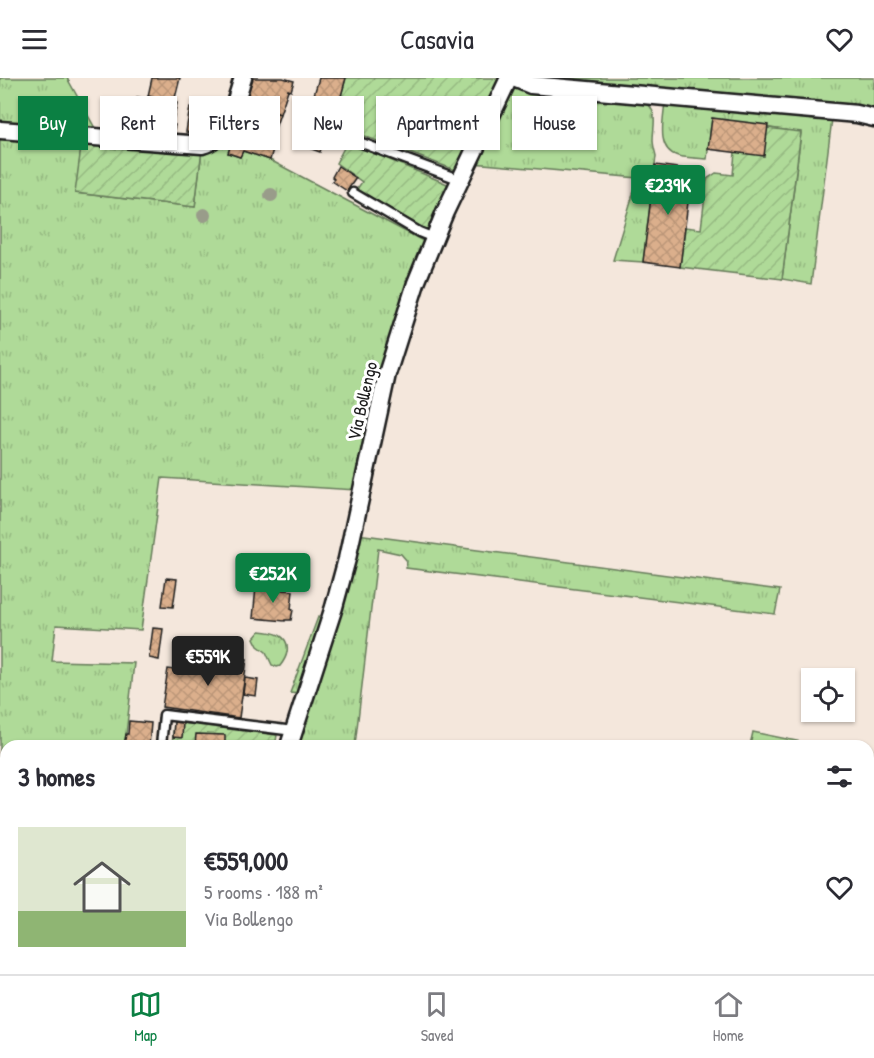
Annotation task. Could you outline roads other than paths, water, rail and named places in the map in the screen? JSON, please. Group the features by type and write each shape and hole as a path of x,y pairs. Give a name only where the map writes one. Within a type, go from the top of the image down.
{"street":[{"path":"0,130 202,145 214,140 220,134 230,116 243,78"},
{"name":"Via Bollengo","path":"291,738 337,598 387,374 416,283 434,238 509,78"},
{"path":"514,78 531,85 857,114 874,118"}],"lane":[{"path":"364,144 461,180"},
{"path":"353,193 419,232 434,238"},
{"path":"162,740 164,715 291,738"}]}
